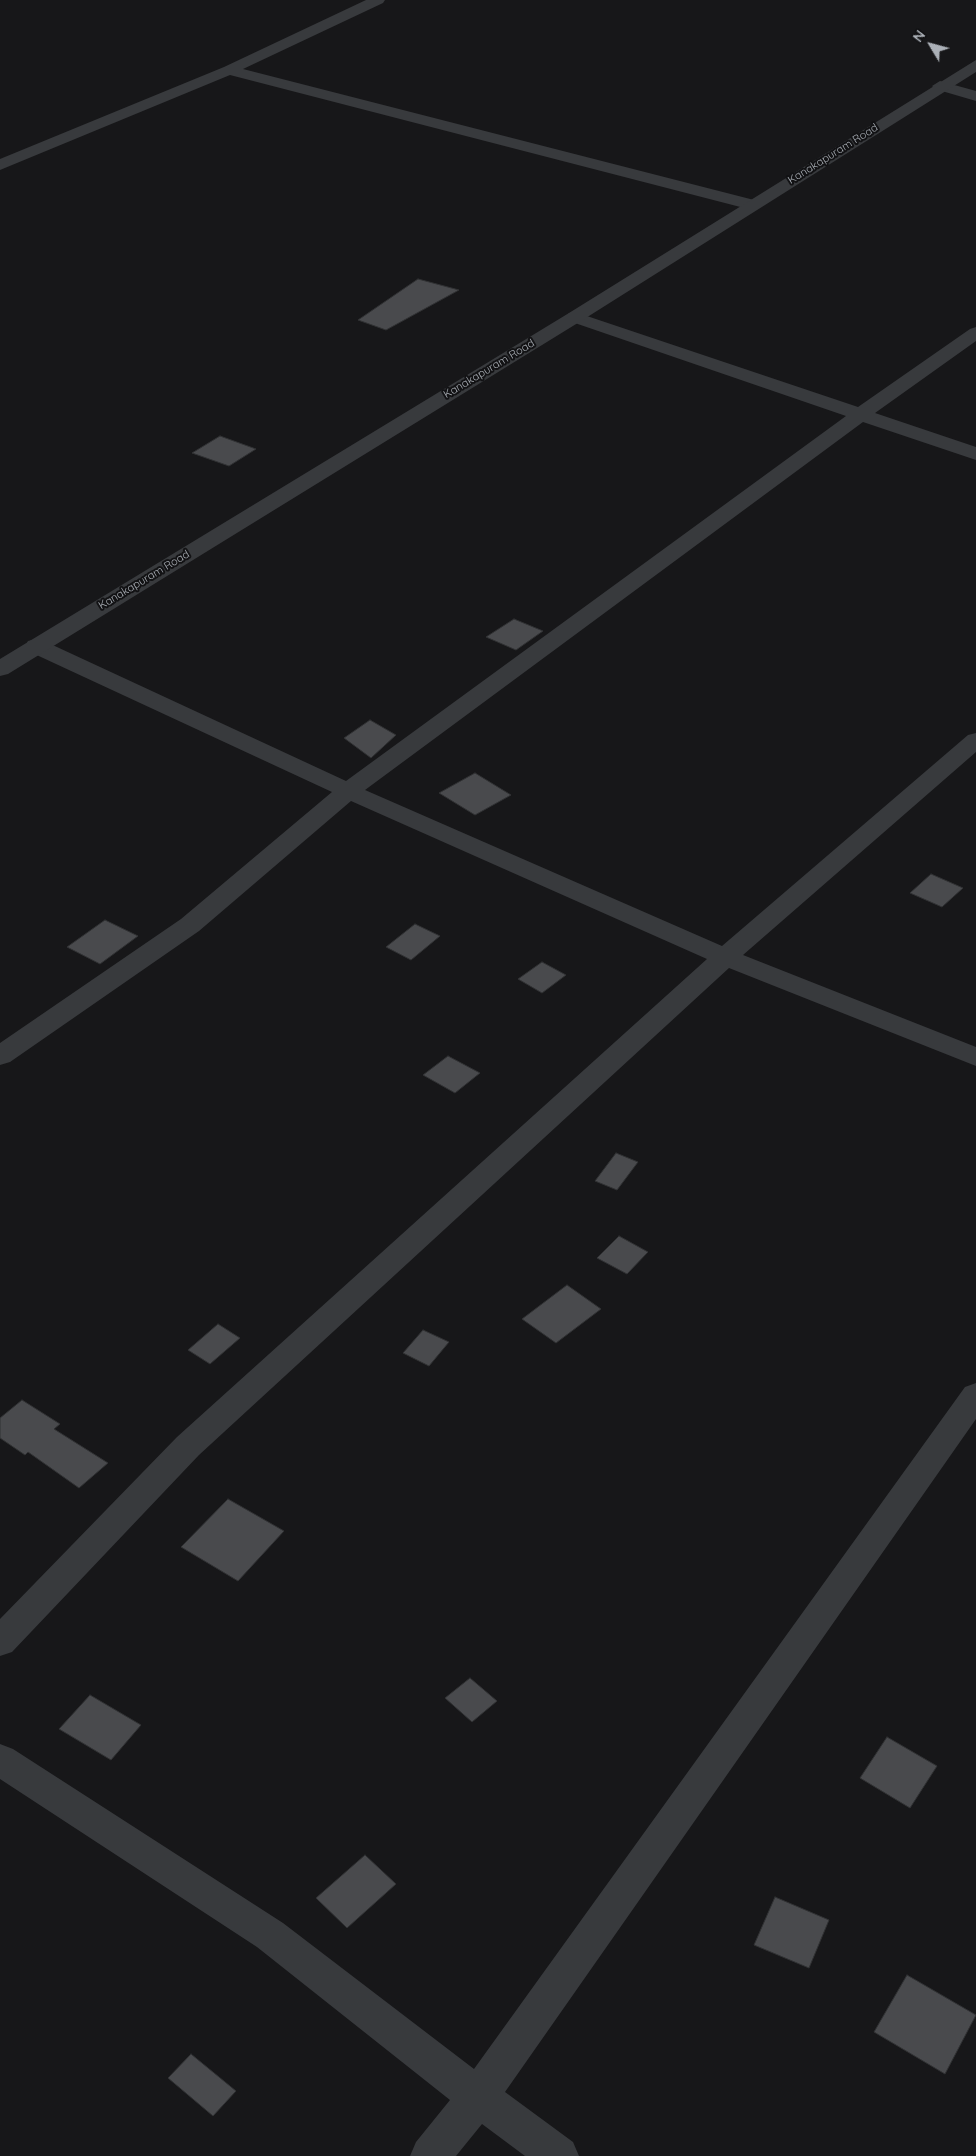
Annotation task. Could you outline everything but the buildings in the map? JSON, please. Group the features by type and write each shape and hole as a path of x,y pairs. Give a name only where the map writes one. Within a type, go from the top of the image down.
{"street":[{"path":"0,165 229,70 378,0"},
{"name":"Kanakapuram Road","path":"0,669 574,317 976,65"},
{"path":"229,70 752,205"},
{"path":"940,86 976,96"},
{"path":"574,317 976,454"},
{"path":"0,1056 190,925 348,791 861,414 976,333"},
{"path":"36,646 348,791 725,957 976,1057"},
{"path":"0,1642 188,1446 725,957 976,740"},
{"path":"430,2156 478,2097 976,1396"},
{"path":"0,1760 270,1935 478,2097 559,2156"}]}
